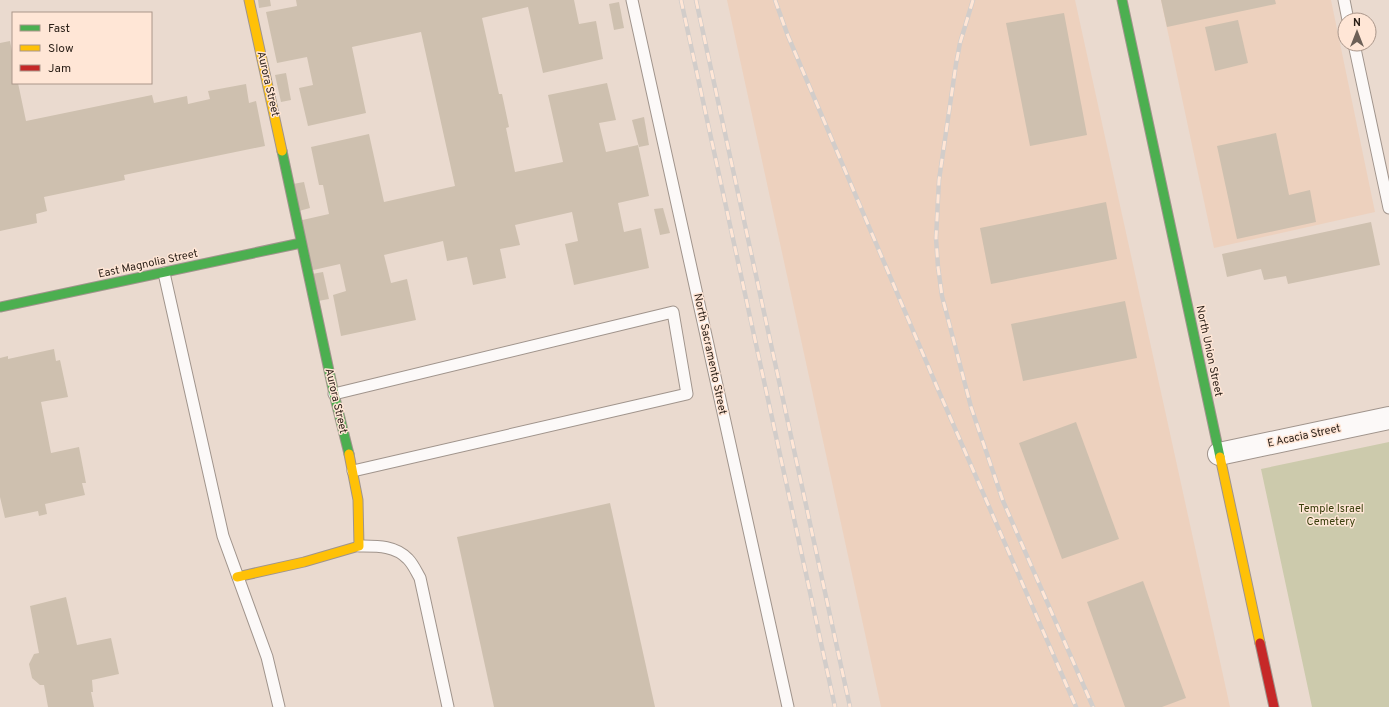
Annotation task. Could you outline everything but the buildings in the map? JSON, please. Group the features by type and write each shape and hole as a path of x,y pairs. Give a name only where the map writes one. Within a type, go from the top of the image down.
{"street":[{"name":"Aurora Street","path":"249,0 334,394 353,471 358,500 359,546"},
{"name":"North Union Street","path":"1122,0 1274,707"},
{"name":"East Magnolia Street","path":"0,307 301,244"},
{"name":"E Acacia Street","path":"1219,454 1389,418"},
{"path":"237,577 304,562 359,546"}],"lane":[{"name":"North Sacramento Street","path":"632,0 788,707"},
{"path":"1344,0 1346,12"},
{"path":"1356,52 1389,208"},
{"path":"164,272 223,536 267,657 279,707"},
{"path":"334,394 673,312 687,394 353,471"},
{"path":"359,546 384,546 403,554 409,559 420,578 448,707"}],"shaded area":[{"path":"727,0 1075,0 1230,707 881,707"},
{"path":"1161,0 1331,0 1337,29 1337,52 1342,52 1375,212 1214,248"}],"green space":[{"name":"Temple Israel Cemetery","path":"1389,442 1389,707 1312,707 1261,469"}],"railway":[{"path":"681,0 835,707"},
{"path":"696,0 850,707"},
{"path":"775,0 788,36 937,387 1076,707"},
{"path":"973,0 960,43 956,64 939,180 936,238 942,296 971,407 1003,501 1093,707"}],"traffic: fast":[{"path":"1122,0 1220,457"},
{"path":"282,151 334,394 349,454"},
{"path":"0,307 301,243"}],"traffic: slow":[{"path":"249,0 282,151"},
{"path":"237,577 304,562 359,546 358,500 349,454"},
{"path":"1220,457 1260,643"}],"traffic: jam":[{"path":"1260,643 1274,707"}]}
